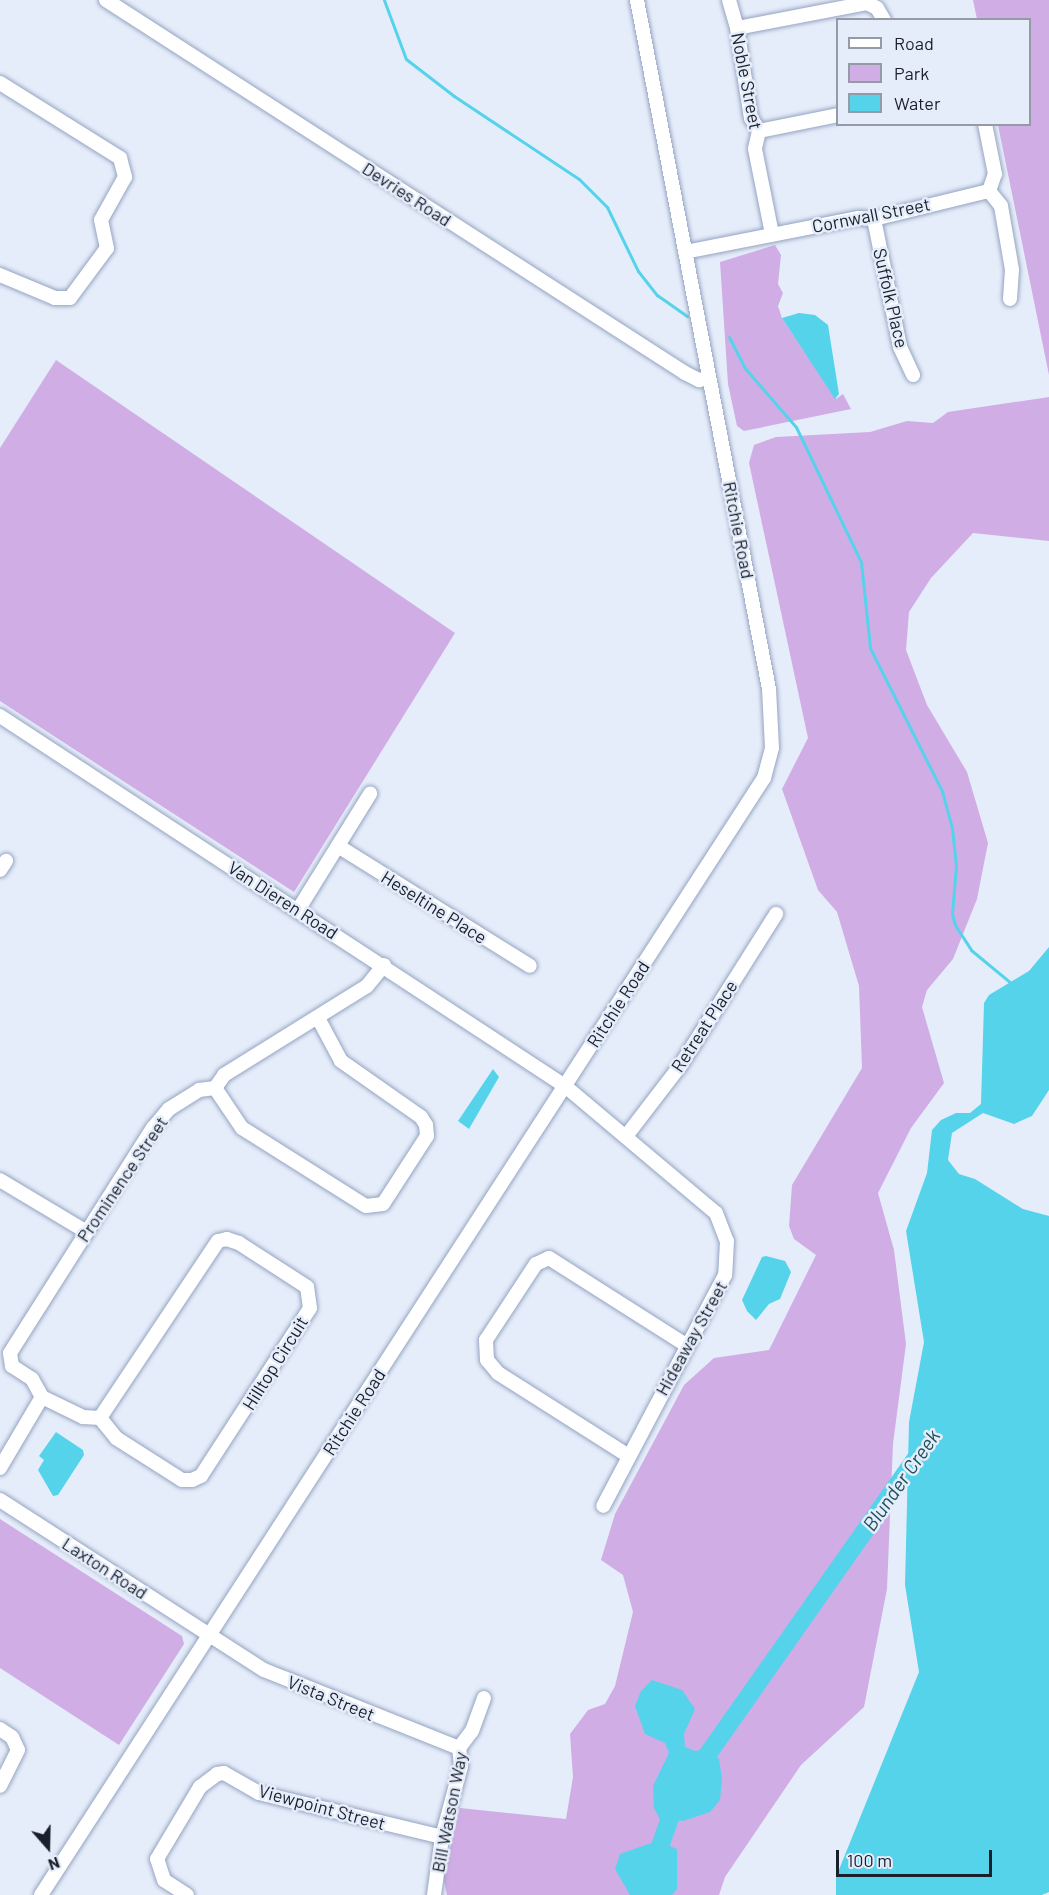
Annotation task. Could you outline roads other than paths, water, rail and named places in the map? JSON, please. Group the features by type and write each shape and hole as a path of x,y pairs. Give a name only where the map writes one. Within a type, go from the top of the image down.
{"street":[{"name":"Devries Road","path":"106,0 685,373 699,380 709,378"},
{"name":"Ritchie Road","path":"41,1895 764,778 772,748 769,689 637,0"},
{"name":"Noble Street","path":"729,0 737,28 751,118 759,130 755,149 772,234"},
{"path":"737,28 867,3 877,8 883,18"},
{"path":"0,83 120,158 125,177 101,220 107,248 70,298 56,298 0,275"},
{"path":"759,130 836,116"},
{"path":"985,126 995,174 989,191 1001,206 1012,270 1010,300"},
{"name":"Cornwall Street","path":"685,252 772,234 874,219 989,191"},
{"name":"Suffolk Place","path":"874,219 900,347 913,375"},
{"name":"Van Dieren Road","path":"0,716 384,965 565,1086"},
{"path":"298,909 370,794"},
{"name":"Heseltine Place","path":"338,846 530,966"},
{"name":"Retreat Place","path":"627,1136 680,1066 776,914"},
{"name":"Prominence Street","path":"42,1397 32,1379 12,1366 9,1353 85,1231 169,1109 199,1090 215,1088 224,1076 368,986 384,965"},
{"path":"215,1088 242,1128 366,1206 383,1204 427,1136 426,1125 421,1117 341,1060 318,1018"},
{"name":"Hideaway Street","path":"565,1086 716,1213 728,1241 725,1275 627,1455 603,1506"},
{"path":"0,1180 85,1231"},
{"name":"Hilltop Circuit","path":"227,1239 239,1244 307,1287 310,1308 201,1476 182,1480 116,1438 100,1418 218,1241 227,1239"},
{"path":"627,1455 498,1373 487,1360 486,1340 536,1264 549,1258 686,1345"},
{"path":"0,1468 42,1397 83,1417 100,1418"},
{"name":"Laxton Road","path":"0,1500 208,1637"},
{"name":"Vista Street","path":"208,1637 264,1670 459,1749"},
{"name":"Bill Watson Way","path":"434,1895 442,1837 461,1766 459,1749 472,1731 484,1698"},
{"path":"0,1729 12,1737 18,1750 15,1762 0,1786"},
{"name":"Viewpoint Street","path":"187,1895 164,1880 156,1859 200,1787 217,1774 224,1773 259,1793 442,1837"}],"water":[{"path":"799,313 815,315 828,325 839,394 835,399 782,318"},
{"path":"1049,947 1049,1090 1032,1116 1014,1124 983,1113 952,1133 948,1160 959,1174 975,1179 1023,1209 1049,1216 1049,1892 1042,1895 836,1895 836,1877 919,1672 905,1585 909,1422 924,1342 906,1231 927,1173 932,1130 941,1120 956,1113 970,1113 981,1104 984,1003 989,995 1029,971"},
{"path":"493,1069 499,1077 469,1129 458,1121"},
{"path":"762,1257 785,1261 791,1272 780,1299 769,1304 756,1320 747,1311 742,1300"},
{"path":"56,1432 83,1450 84,1455 58,1495 53,1496 38,1470 44,1460 39,1456"},
{"path":"652,1680 682,1690 695,1709 684,1734 685,1747 695,1751 707,1749 719,1759 722,1779 720,1800 710,1812 683,1821 660,1819 654,1808 653,1786 669,1753 665,1743 645,1734 635,1706 641,1691"},
{"path":"657,1841 677,1849 677,1889 672,1895 630,1895 615,1869 620,1854"}],"waterway":[{"path":"384,0 406,59 454,96 579,179 607,207 638,271 657,295 687,316"},
{"path":"729,337 744,367 796,427 861,562 870,648 942,791 952,828 956,866 952,914 955,925 971,950 1011,983"},
{"name":"Blunder Creek","path":"696,1771 922,1450"},
{"name":"Blunder Creek","path":"643,1895 677,1798"}]}
